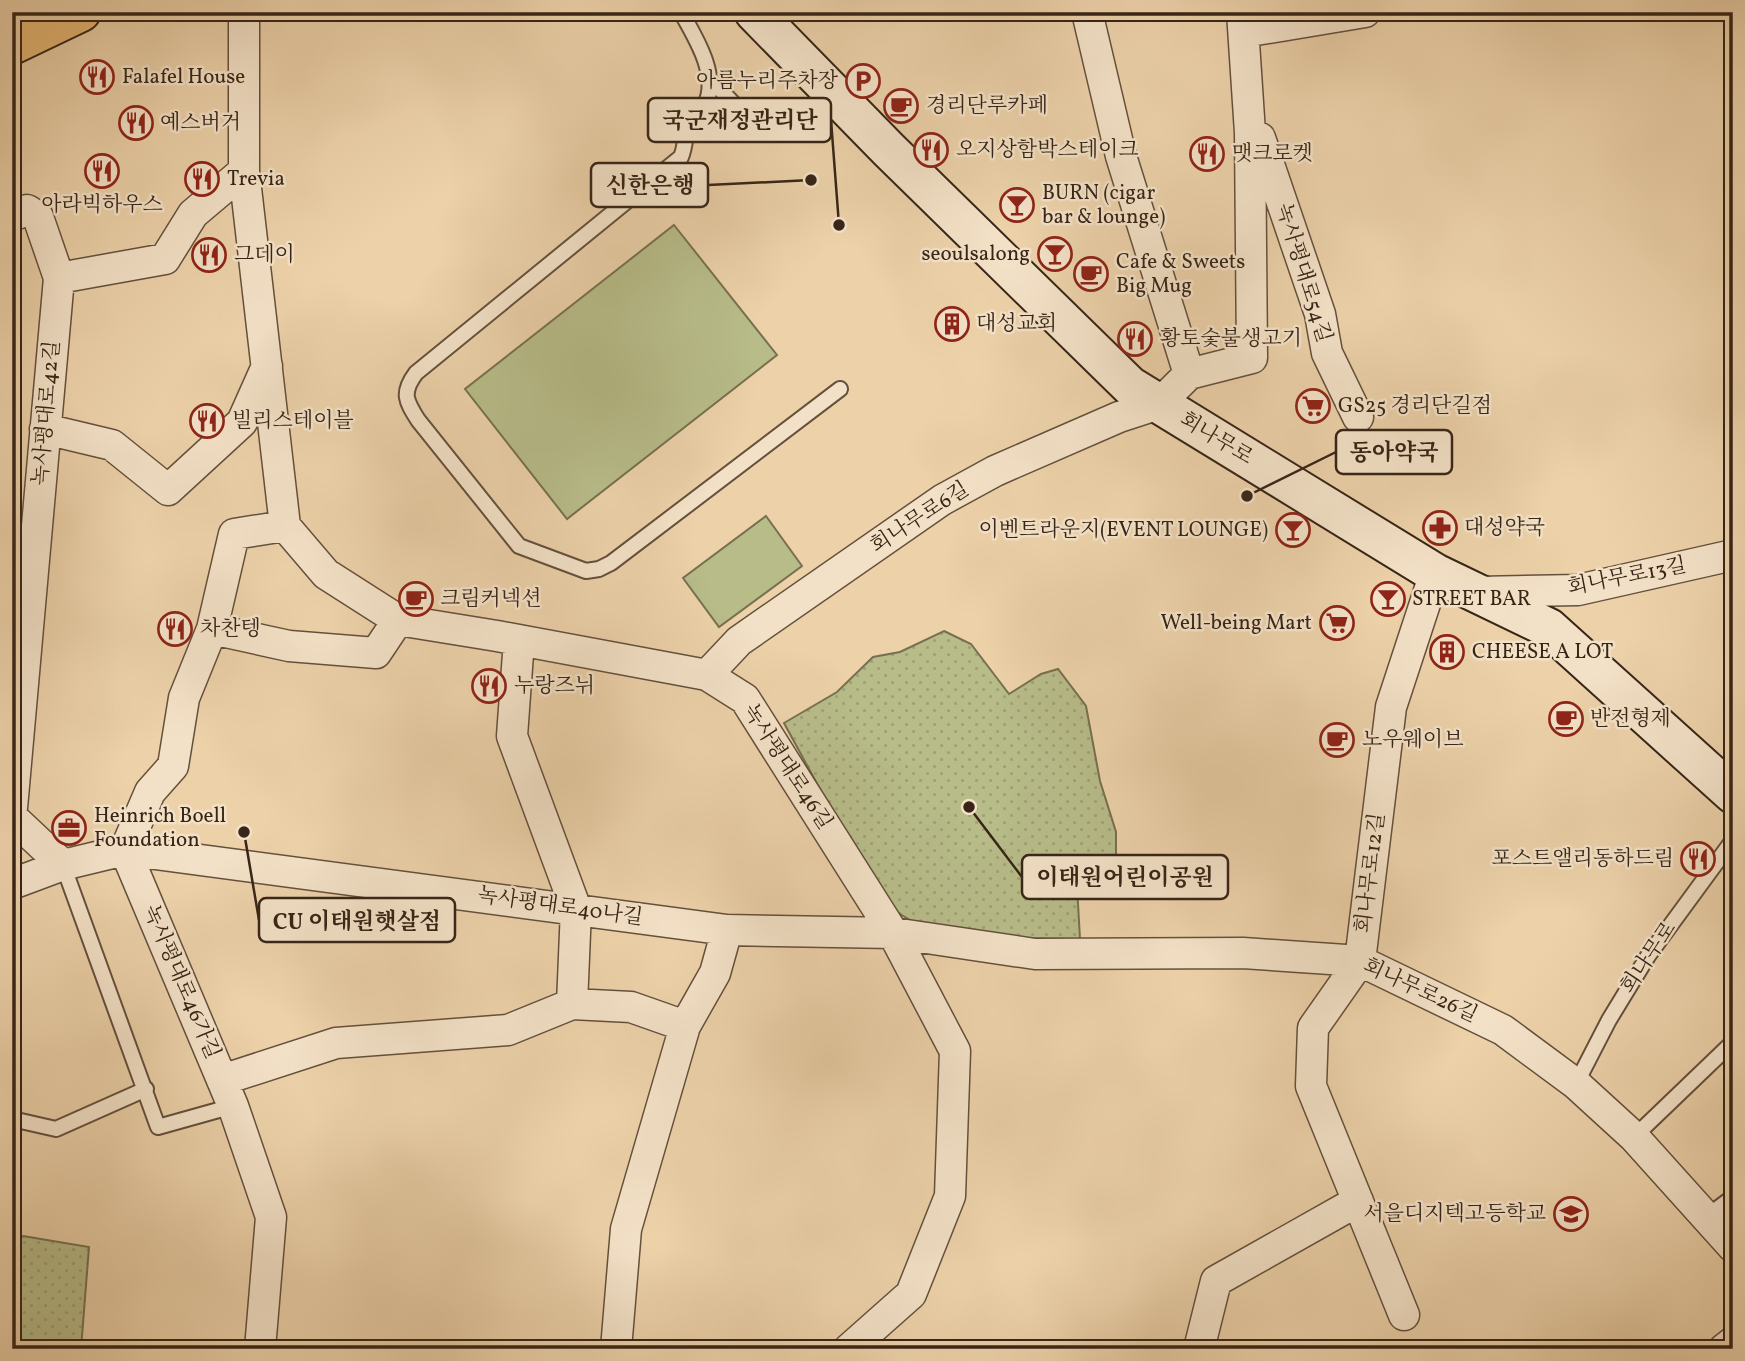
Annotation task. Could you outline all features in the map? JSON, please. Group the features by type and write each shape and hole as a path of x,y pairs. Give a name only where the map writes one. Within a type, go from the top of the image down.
{"main road":[{"path":"18,45 80,12"},
{"name":"회나무로","path":"754,12 889,150 1130,386 1435,573 1549,628 1733,794"}],"street":[{"path":"125,850 150,792 173,766 184,698 212,629 234,534 285,526 244,171 244,12"},
{"path":"1087,12 1135,206 1189,374 1159,404"},
{"name":"녹사평대로54길","path":"1189,374 1252,358 1250,133 1243,22 1365,12"},
{"name":"녹사평대로54길","path":"1250,133 1261,138 1320,314 1327,354 1358,417"},
{"path":"59,278 165,259 193,214 244,171"},
{"name":"녹사평대로42길","path":"12,216 27,210 38,217 59,278 12,808"},
{"path":"45,429 112,445 168,490 242,422 267,365"},
{"name":"회나무로6길","path":"707,675 739,641 942,500 1008,466 1119,418 1159,404"},
{"name":"녹사평대로46길","path":"285,526 326,574 398,620 707,675 745,699 893,933 955,1051 950,1196 911,1294 849,1349"},
{"name":"회나무로13길","path":"1478,592 1578,590 1733,555"},
{"name":"회나무로12길","path":"1404,1315 1311,1086 1313,1028 1360,961 1391,707 1435,573"},
{"path":"212,629 289,646 376,653 398,620"},
{"path":"519,640 512,736 576,909 572,1004"},
{"path":"12,817 63,865"},
{"name":"녹사평대로40나길","path":"12,884 63,865 125,850 727,930 893,933"},
{"name":"녹사평대로46가길","path":"125,850 227,1093 271,1217 260,1349"},
{"path":"617,1349 625,1229 685,1026 715,972 727,930"},
{"name":"회나무로26길","path":"893,933 1035,954 1243,953 1360,961 1503,1030 1576,1083 1634,1137 1733,1247"},
{"path":"227,1093 336,1043 508,1030 572,1004 631,1007 685,1026"},
{"path":"1199,1349 1216,1281 1358,1201"},
{"path":"1724,1349 1733,1342"}],"lane":[{"path":"681,12 707,67 710,86 707,102 687,128 686,147 681,157 416,373 408,383 406,393 409,405 418,421 519,545 586,571 611,563 840,389"},
{"path":"1730,12 1733,19"},
{"path":"708,77 760,131"},
{"name":"회나무로","path":"1576,1083 1609,1020 1648,956 1733,840"},
{"path":"63,865 158,1126 227,1093"},
{"path":"1634,1137 1733,1042"},
{"path":"12,1119 56,1129 145,1089"},
{"path":"1706,1217 1733,1197"}],"green space":[{"path":"674,225 777,355 567,519 465,389"},
{"path":"766,516 802,566 719,627 683,578"},
{"path":"944,631 971,644 1009,694 1041,674 1058,669 1086,706 1100,781 1116,832 1116,885 1077,886 1080,939 938,937 882,903 784,723 837,692 873,657 900,652"},
{"path":"23,1236 89,1247 81,1349 12,1349 12,1247"}],"place":[{"name":"Falafel House","path":"97,77"},
{"name":"아름누리주차장","path":"863,81"},
{"name":"경리단루카페","path":"901,106"},
{"name":"예스버거","path":"136,123"},
{"name":"오지상함박스테이크","path":"931,150"},
{"name":"맷크로켓","path":"1207,154"},
{"name":"아라빅하우스","path":"102,171"},
{"name":"Trevia","path":"202,179"},
{"name":"신한은행","path":"811,180"},
{"name":"BURN (cigar bar & lounge)","path":"1017,205"},
{"name":"국군재정관리단","path":"839,225"},
{"name":"seoulsalong","path":"1055,254"},
{"name":"그데이","path":"209,255"},
{"name":"Cafe & Sweets Big Mug","path":"1091,274"},
{"name":"대성교회","path":"952,324"},
{"name":"황토숯불생고기","path":"1135,339"},
{"name":"GS25 경리단길점","path":"1313,406"},
{"name":"빌리스테이블","path":"207,421"},
{"name":"동아약국","path":"1247,496"},
{"name":"대성약국","path":"1440,528"},
{"name":"이벤트라운지(EVENT LOUNGE)","path":"1293,530"},
{"name":"크림커넥션","path":"416,599"},
{"name":"STREET BAR","path":"1388,599"},
{"name":"Well-being Mart","path":"1337,623"},
{"name":"차찬텡","path":"175,629"},
{"name":"CHEESE A LOT","path":"1447,652"},
{"name":"누랑즈뉘","path":"489,686"},
{"name":"반전형제","path":"1566,719"},
{"name":"노우웨이브","path":"1337,740"},
{"name":"이태원어린이공원","path":"969,807"},
{"name":"Heinrich Boell Foundation","path":"69,828"},
{"name":"CU 이태원햇살점","path":"244,832"},
{"name":"포스트앨리동하드림","path":"1698,859"},
{"name":"서을디지텍고등학교","path":"1571,1214"}]}
